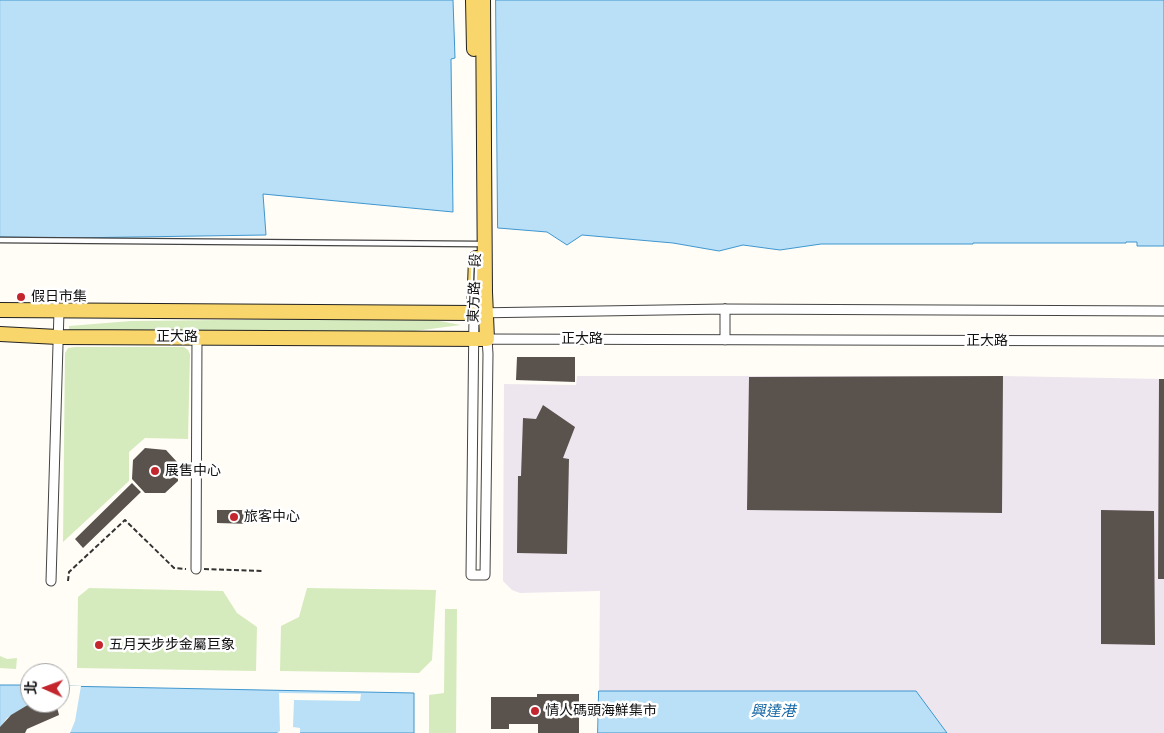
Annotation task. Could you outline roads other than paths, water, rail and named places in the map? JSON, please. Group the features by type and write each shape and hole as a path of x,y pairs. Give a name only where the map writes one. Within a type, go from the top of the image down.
{"main road":[{"name":"東方路一段","path":"473,0 480,313"},
{"name":"東方路一段","path":"480,339 483,0"},
{"name":"正大路","path":"0,310 480,313"},
{"name":"正大路","path":"0,334 58,337 480,339"}],"street":[{"name":"正大路","path":"480,313 725,309 1164,311"},
{"path":"725,309 725,340"},
{"path":"51,581 58,311"},
{"path":"196,569 197,337"},
{"name":"正大路","path":"480,339 1164,341"},
{"name":"東方路一段","path":"480,339 488,354 486,575 471,575 480,339"}],"lane":[{"path":"0,240 477,244"}],"water":[{"path":"0,0 453,0 455,58 451,59 453,212 263,194 266,235 69,238 0,237"},
{"path":"496,0 1164,0 1164,246 1137,246 1137,242 821,244 780,250 743,245 719,251 673,243 582,235 567,245 547,232 498,228"},
{"path":"0,685 20,685 20,713 70,713 70,686 414,693 414,733 0,733"},
{"name":"興達港","path":"599,691 916,691 947,733 598,733"}],"place":[{"name":"假日市集","path":"21,297"},
{"name":"展售中心","path":"155,471"},
{"name":"旅客中心","path":"234,517"},
{"name":"五月天步步金屬巨象","path":"99,645"},
{"name":"情人碼頭海鮮集市","path":"535,711"}]}
